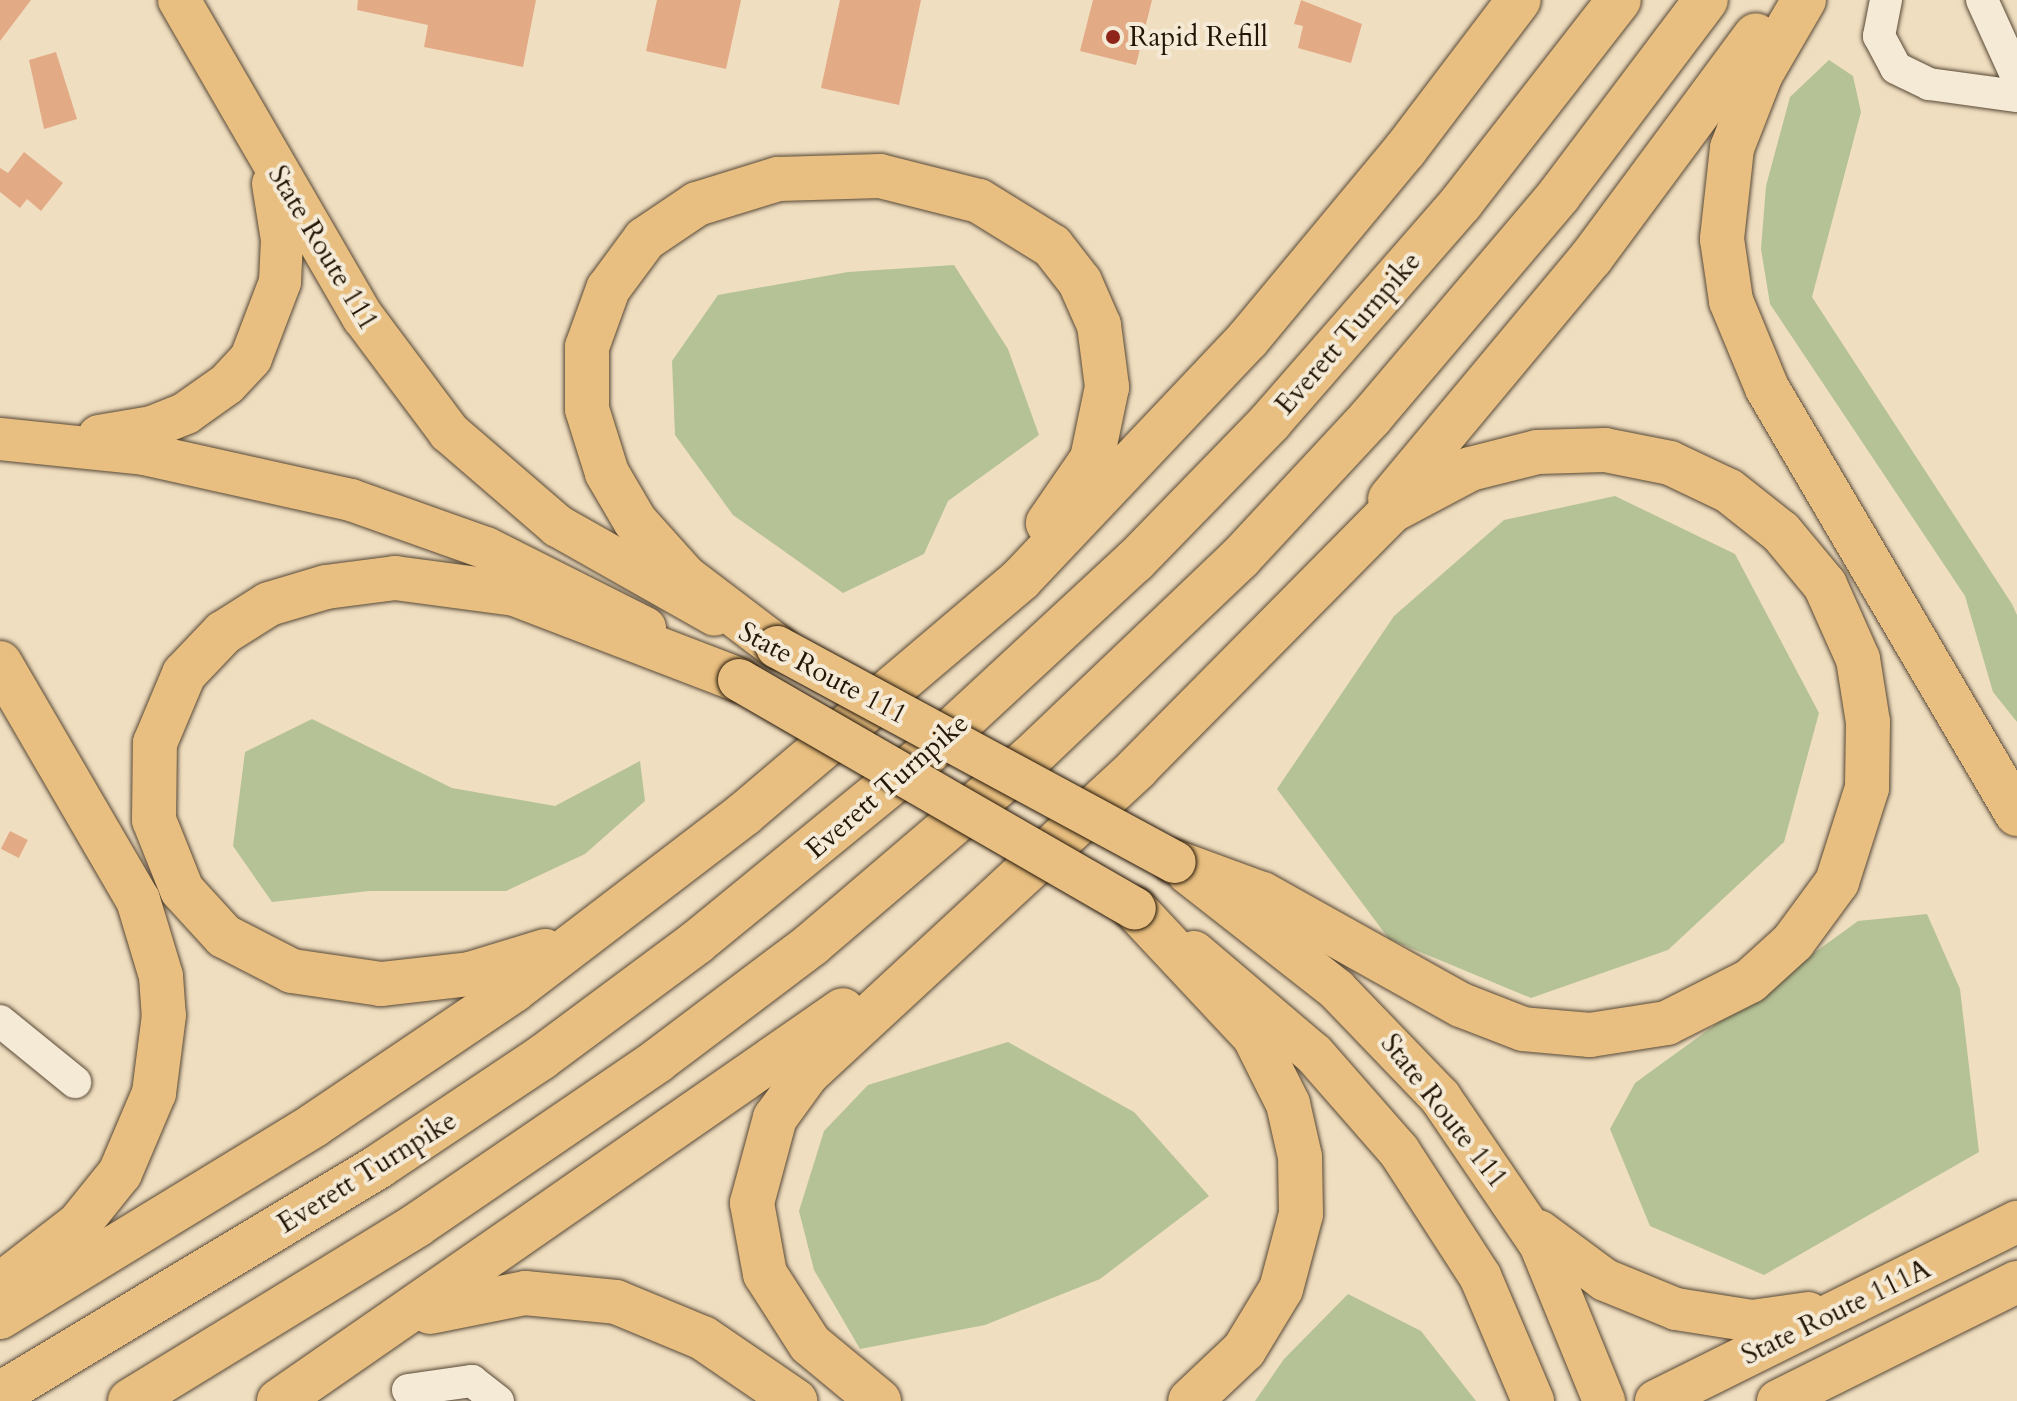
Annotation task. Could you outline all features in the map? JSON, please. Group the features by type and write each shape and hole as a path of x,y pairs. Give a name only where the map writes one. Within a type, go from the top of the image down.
{"highway":[{"path":"0,1317 314,1125 631,904 928,659 1058,545 1210,383 1362,204 1519,0"},
{"name":"Everett Turnpike","path":"0,1394 344,1188 541,1058 719,925 923,757 1125,571 1279,412 1461,203 1619,0"},
{"path":"130,1401 429,1217 623,1086 812,944 1031,757 1171,626 1371,417 1559,195 1706,0"},
{"path":"879,1401 826,1361 772,1292 753,1223 762,1151 785,1102 807,1074 1201,705 1350,547 1591,258 1781,0"},
{"path":"1804,0 1740,123 1726,177 1722,239 1740,331 1813,466 2017,814"},
{"path":"777,647 685,577 625,505 590,425 587,347 601,303 626,261 683,211 761,182 859,174 962,194 1040,236 1080,282 1105,356 1104,417 1086,471 1064,505 928,659"},
{"path":"1175,862 1262,894 1491,1018 1523,1029 1590,1035 1667,1023 1734,991 1793,942 1837,882 1867,788 1861,669 1825,585 1748,504 1692,472 1648,458 1605,450 1537,452 1470,469 1428,488 1350,547"},
{"path":"1813,466 2017,779"},
{"path":"631,904 534,956 448,978 361,983 277,966 212,926 168,863 151,789 163,713 193,663 252,613 305,592 395,578 515,594 739,680"},
{"path":"0,663 138,900 158,966 164,1015 154,1093 120,1173 79,1224 0,1285"},
{"path":"279,1401 350,1355 850,1006 1058,840"},
{"path":"1135,909 1254,1036 1288,1104 1300,1157 1301,1214 1281,1289 1244,1350 1190,1401"},
{"path":"350,1355 423,1314 468,1301 525,1293 588,1295 675,1323 795,1401"}],"main road":[{"name":"State Route 111","path":"183,6 390,359 482,465 598,553 1175,862 1312,968 1386,1035 1474,1139 1522,1214 1566,1299 1604,1401"},
{"path":"1,439 152,427 198,406 244,368 269,323 283,255 276,196 253,128"},
{"name":"State Route 111","path":"1,439 144,454 255,474 397,515 528,568 739,680 1135,909 1279,1022 1366,1111 1463,1246 1533,1401"},
{"path":"1522,1214 1553,1244 1605,1280 1703,1316 1770,1320 1881,1290"},
{"name":"State Route 111A","path":"1656,1401 2017,1222"},
{"name":"State Route 111A","path":"1778,1401 2017,1282"}],"street":[{"path":"1886,0 1879,36 1896,68 1929,84 2017,96"},
{"path":"1982,0 2017,77"},
{"path":"0,1021 75,1082"},
{"path":"408,1390 472,1381 498,1401"}],"green space":[{"path":"1829,60 1853,76 1861,112 1812,297 2012,604 2017,615 2017,722 1993,692 1965,596 1770,304 1761,249 1766,186 1790,97"},
{"path":"954,265 1008,349 1039,435 948,501 924,554 843,593 733,515 675,435 672,361 718,295 848,272"},
{"path":"1615,496 1735,554 1819,713 1784,842 1668,950 1531,998 1389,939 1277,789 1394,616 1504,520"},
{"path":"312,719 452,788 555,806 640,761 645,801 585,854 506,891 369,891 272,902 233,846 245,752"},
{"path":"1927,914 1960,989 1979,1152 1764,1275 1650,1226 1610,1129 1635,1083 1858,921"},
{"path":"1008,1042 1134,1112 1209,1196 1100,1279 985,1325 860,1349 814,1270 799,1211 824,1131 868,1085"},
{"path":"1348,1294 1421,1331 1476,1401 1255,1401 1284,1359"}],"building":[{"path":"0,0 31,0 0,41"},
{"path":"358,0 536,0 523,67 424,47 428,25 357,10"},
{"path":"657,0 741,0 726,69 646,51"},
{"path":"840,0 921,0 899,105 821,88"},
{"name":"Rapid Refill","path":"1093,0 1152,0 1136,65 1080,51"},
{"path":"1301,0 1362,24 1351,63 1298,48 1303,26 1294,24"},
{"path":"56,52 77,119 44,129 29,60"},
{"path":"24,152 63,183 41,211 27,199 20,208 0,192 0,168 8,173"},
{"path":"10,831 28,840 19,858 1,849"}],"place":[{"name":"Rapid Refill","path":"1113,37"}]}
